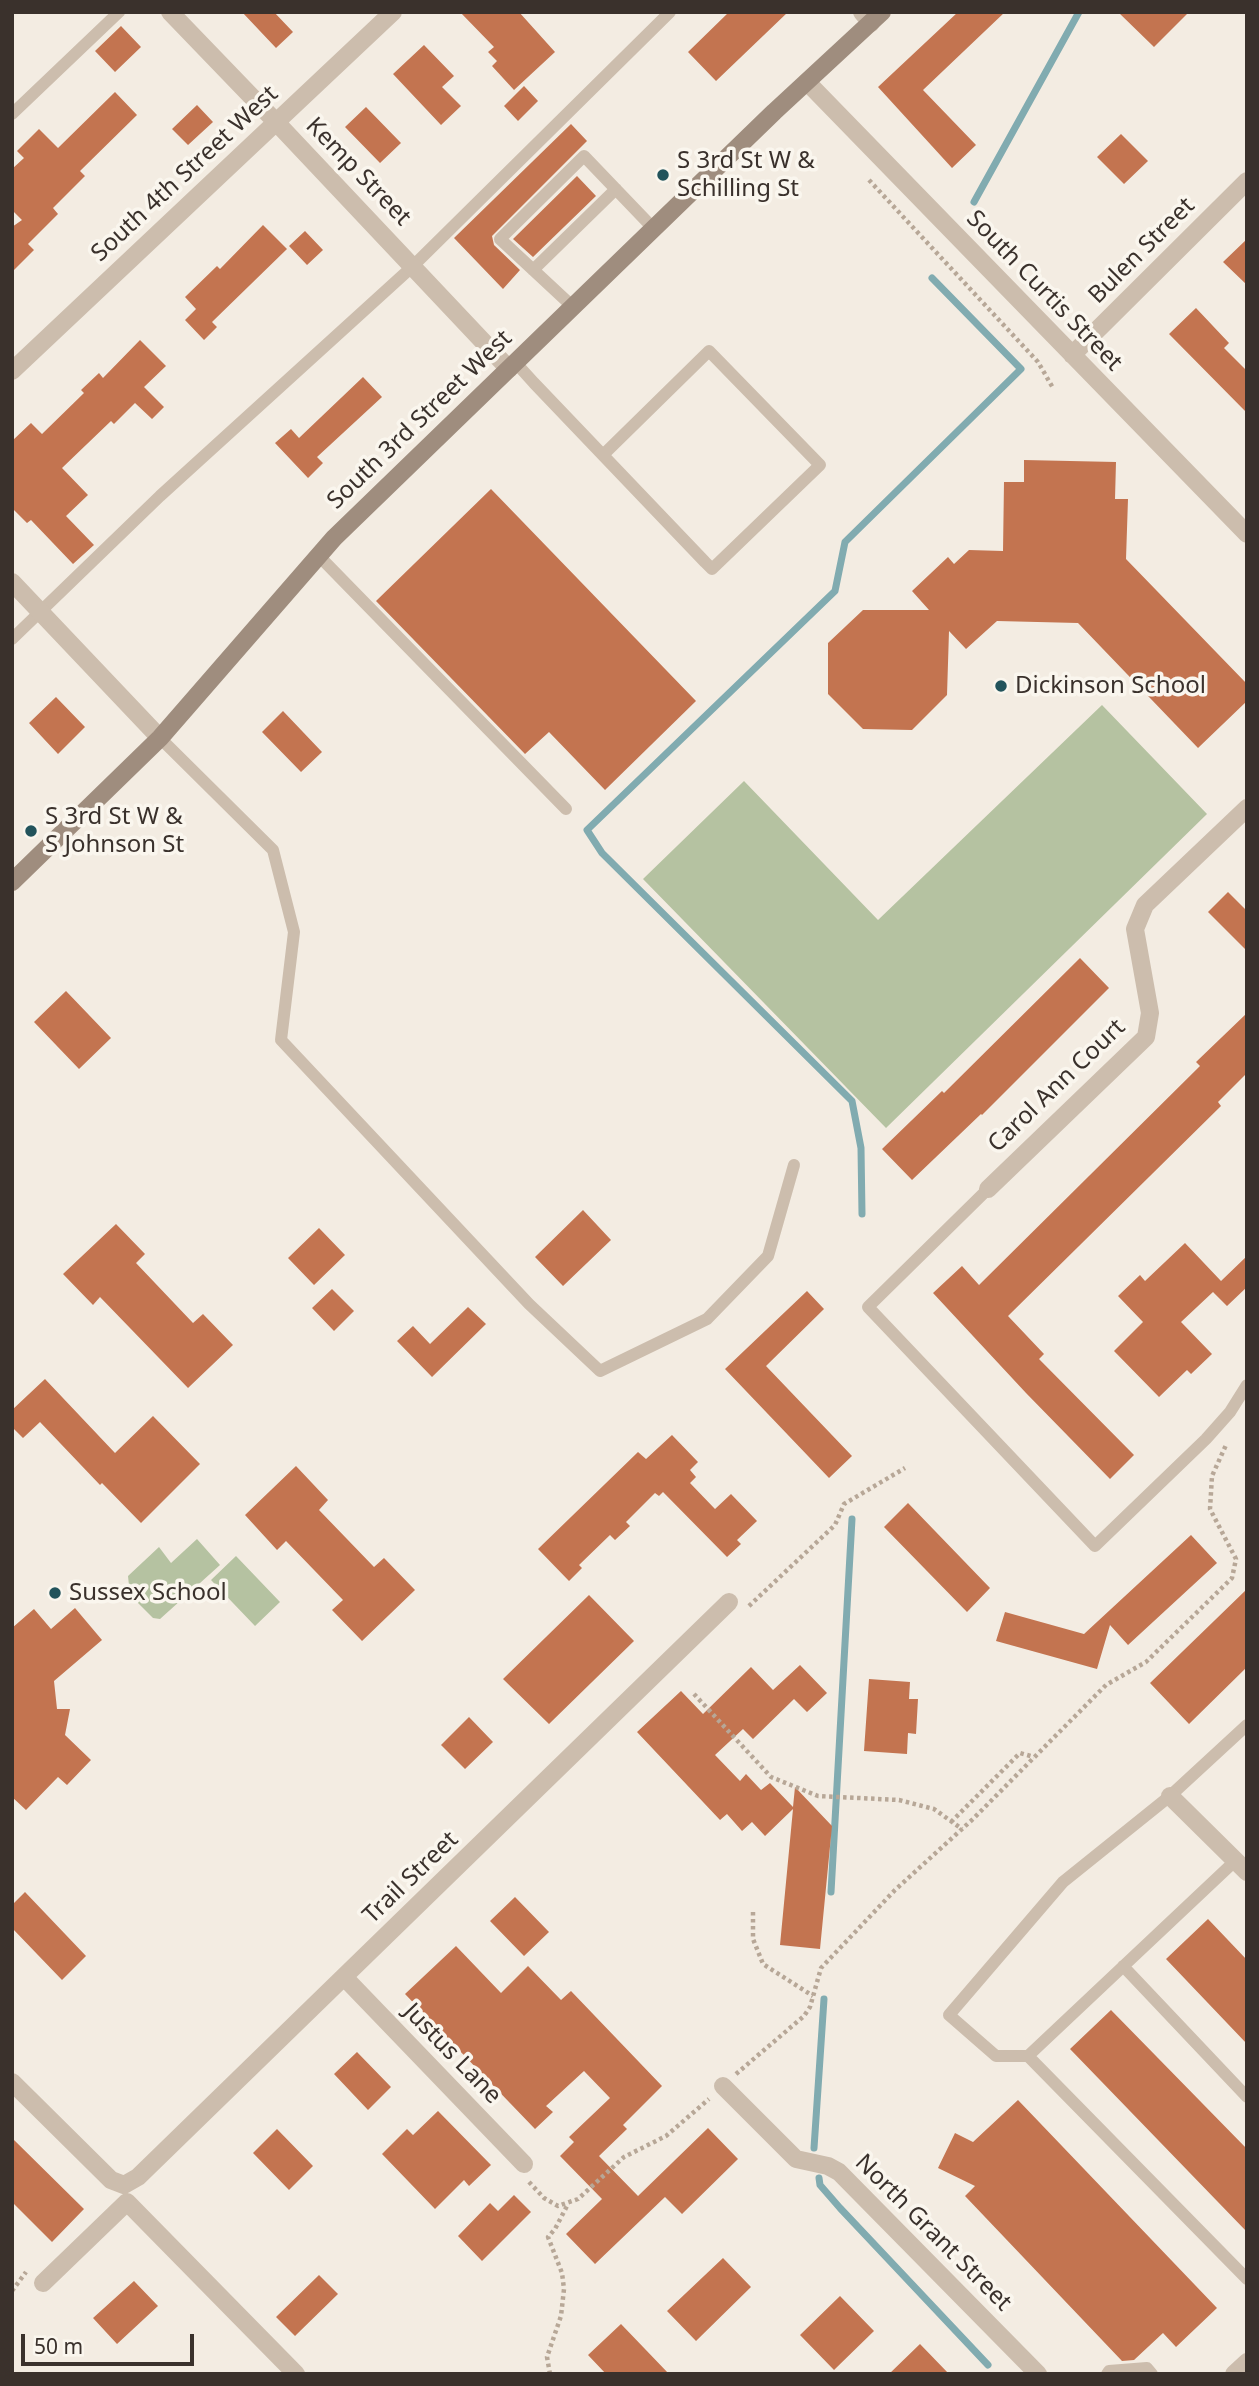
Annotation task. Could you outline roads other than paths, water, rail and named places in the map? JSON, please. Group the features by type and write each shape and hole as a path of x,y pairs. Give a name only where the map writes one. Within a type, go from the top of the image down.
{"main road":[{"name":"South 3rd Street West","path":"12,882 160,738 319,556 433,440 807,82 872,16"}],"street":[{"name":"Kemp Street","path":"170,12 512,366"},
{"name":"South 4th Street West","path":"12,371 393,12"},
{"name":"South Curtis Street","path":"807,82 1247,534"},
{"name":"Bulen Street","path":"1072,355 1247,181"},
{"path":"12,582 160,738"},
{"name":"Carol Ann Court","path":"988,1189 1146,1037 1150,1013 1135,929 1145,905 1247,808"},
{"name":"Trail Street","path":"43,2283 126,2194 138,2177 735,1608"},
{"path":"1170,1796 1241,1867"},
{"name":"Justus Lane","path":"345,1978 524,2164"},
{"path":"12,2082 126,2194 296,2374"},
{"name":"North Grant Street","path":"723,2086 792,2155 801,2161 828,2166 839,2172 1038,2374"},
{"path":"1234,2374 1247,2361"}],"lane":[{"path":"12,114 119,12"},
{"path":"12,639 160,496 413,266 670,12"},
{"path":"572,306 500,239 584,156 653,228"},
{"path":"533,270 617,189"},
{"path":"512,366 603,455 712,569 820,465 709,351 603,455"},
{"path":"319,556 566,809"},
{"path":"160,738 273,850 294,932 281,1040 528,1304 600,1371 707,1319 768,1256 793,1165"},
{"path":"988,1189 868,1307 1096,1546 1206,1438 1230,1412 1247,1385"},
{"path":"1241,1867 1123,1966 1028,2056 996,2056 949,2015 1063,1882 1170,1796 1247,1725"},
{"path":"1123,1966 1247,2097"},
{"path":"1028,2056 1247,2279"},
{"path":"1107,2374 1109,2371 1147,2368 1152,2374"}],"waterway":[{"path":"974,202 1079,12"},
{"path":"862,1214 861,1148 852,1101 602,853 587,830 835,591 845,542 1021,369 932,278"},
{"path":"831,1892 852,1519"},
{"path":"814,2148 824,1999"},
{"path":"819,2178 820,2185 840,2208 988,2365"}],"place":[{"name":"S 3rd St W & Schilling St","path":"663,175"},
{"name":"Dickinson School","path":"1001,686"},
{"name":"S 3rd St W & S Johnson St","path":"31,831"},
{"name":"Sussex School","path":"55,1593"}]}
